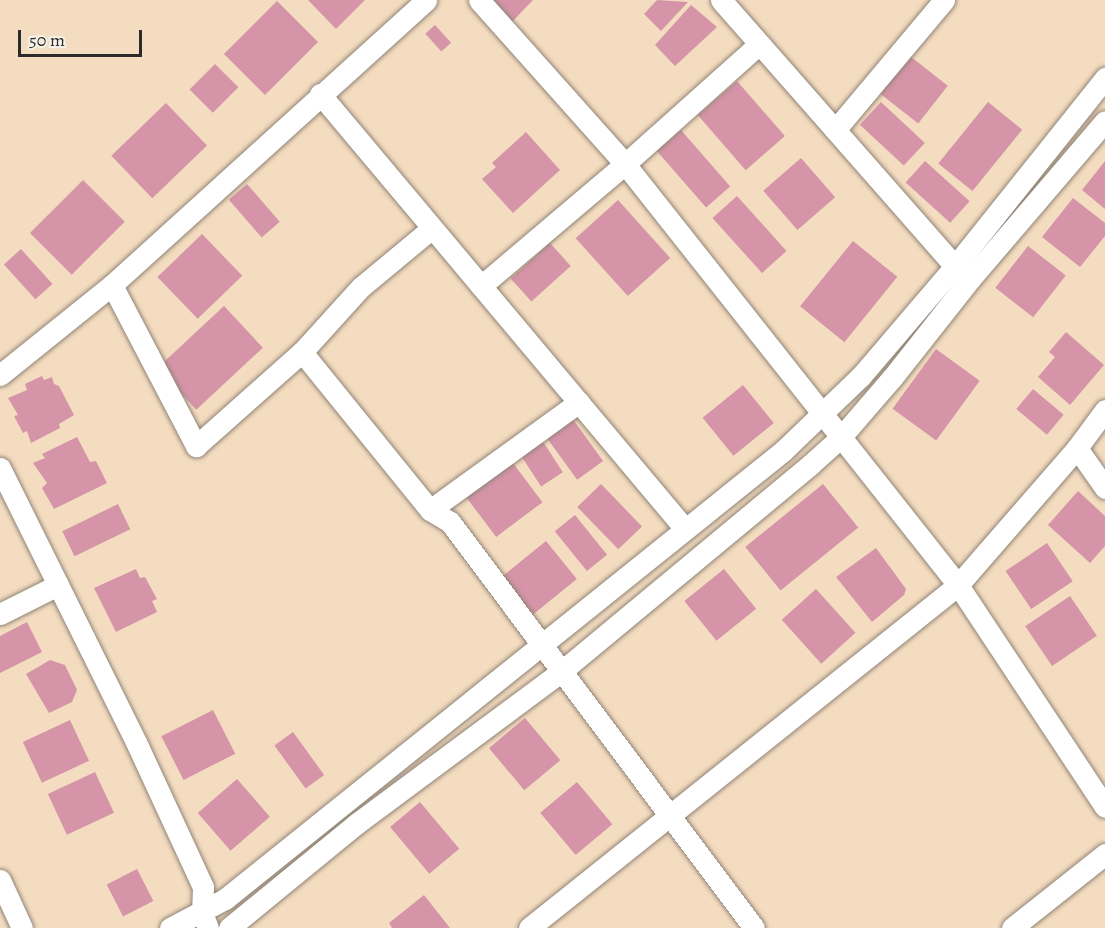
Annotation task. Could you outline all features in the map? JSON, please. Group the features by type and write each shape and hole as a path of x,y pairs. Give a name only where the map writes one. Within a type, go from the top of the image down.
{"street":[{"path":"0,375 112,285 426,0"},
{"path":"479,0 625,164 821,415 958,585 1105,807"},
{"path":"721,0 955,266"},
{"path":"836,130 944,0"},
{"path":"481,286 625,164 759,44"},
{"path":"170,928 205,920 225,899 783,452 861,376 955,266 1105,78"},
{"path":"320,94 685,529"},
{"path":"203,887 225,899 235,927 356,824 563,670 841,437 892,378 971,278 1105,121"},
{"path":"112,285 196,446 302,352 361,287 432,228"},
{"path":"302,352 430,510 450,522 671,814 754,928"},
{"path":"430,510 579,402"},
{"path":"530,928 958,585 1077,448 1105,410"},
{"path":"1077,448 1105,488"},
{"path":"0,468 203,887 205,920"},
{"path":"0,614 58,585"},
{"path":"1012,928 1105,855"},
{"path":"0,880 22,928"}],"building":[{"path":"308,0 365,0 336,29"},
{"path":"485,0 533,0 510,24"},
{"path":"657,0 688,2 661,31 644,14"},
{"path":"277,1 318,42 265,95 224,54"},
{"path":"691,5 717,27 675,66 655,45"},
{"path":"435,25 451,43 441,52 425,34"},
{"path":"906,53 948,86 918,123 876,91"},
{"path":"215,64 238,87 213,113 190,89"},
{"path":"737,81 785,136 746,170 698,115"},
{"path":"881,102 925,143 904,166 860,125"},
{"path":"988,102 1022,130 972,191 938,163"},
{"path":"166,103 207,145 152,198 111,156"},
{"path":"681,130 730,187 706,208 657,151"},
{"path":"526,132 560,170 513,213 482,179 496,167 492,163"},
{"path":"801,158 835,197 797,230 763,191"},
{"path":"925,161 970,201 950,223 906,183"},
{"path":"1105,161 1105,209 1082,190"},
{"path":"83,180 125,222 72,275 30,233"},
{"path":"247,184 280,222 262,237 229,200"},
{"path":"737,196 787,251 762,273 712,218"},
{"path":"1073,198 1105,223 1105,236 1080,267 1042,237"},
{"path":"618,200 670,258 628,296 576,238"},
{"path":"202,234 242,276 198,319 157,277"},
{"path":"853,241 897,277 844,342 800,306"},
{"path":"550,243 571,266 531,302 511,278"},
{"path":"1028,246 1066,276 1033,317 995,288"},
{"path":"21,249 52,284 35,299 4,264"},
{"path":"224,306 263,348 196,410 157,368"},
{"path":"1066,332 1104,365 1070,405 1038,377 1055,357 1049,352"},
{"path":"936,349 980,381 936,441 893,409"},
{"path":"42,376 44,380 52,377 74,415 59,424 60,428 31,443 27,431 23,433 14,416 18,415 8,398 27,390 25,384"},
{"path":"743,385 774,423 733,456 703,418"},
{"path":"1033,389 1064,415 1047,435 1016,409"},
{"path":"569,414 603,461 577,480 543,433"},
{"path":"77,437 90,462 96,461 107,483 54,509 42,488 47,483 33,463 45,458 42,454"},
{"path":"540,437 563,472 541,486 518,451"},
{"path":"510,459 542,502 496,537 464,494"},
{"path":"601,484 642,526 618,549 577,507"},
{"path":"823,484 858,528 781,590 745,547"},
{"path":"1078,491 1105,516 1105,546 1090,563 1048,525"},
{"path":"118,504 130,529 75,556 62,531"},
{"path":"575,515 607,555 587,571 555,531"},
{"path":"546,541 577,579 530,617 499,579"},
{"path":"1047,543 1073,581 1031,609 1006,571"},
{"path":"876,548 906,589 904,595 872,622 836,577"},
{"path":"136,569 140,578 145,577 157,599 152,601 157,612 116,632 94,588"},
{"path":"724,569 756,609 716,641 684,601"},
{"path":"816,589 855,633 821,664 782,620"},
{"path":"1070,596 1097,636 1052,666 1025,626"},
{"path":"27,622 42,652 0,673 0,636"},
{"path":"50,660 65,665 77,690 72,702 49,713 26,674"},
{"path":"213,710 235,754 184,780 161,736"},
{"path":"525,718 560,760 524,790 489,748"},
{"path":"70,720 89,761 42,783 23,742"},
{"path":"293,732 324,775 306,788 274,746"},
{"path":"95,772 114,813 67,835 48,794"},
{"path":"237,779 270,817 231,851 198,813"},
{"path":"577,782 612,824 576,855 540,813"},
{"path":"420,802 459,849 429,874 390,827"},
{"path":"137,869 153,901 123,917 107,884"},
{"path":"424,895 450,928 392,928 389,923"}]}
